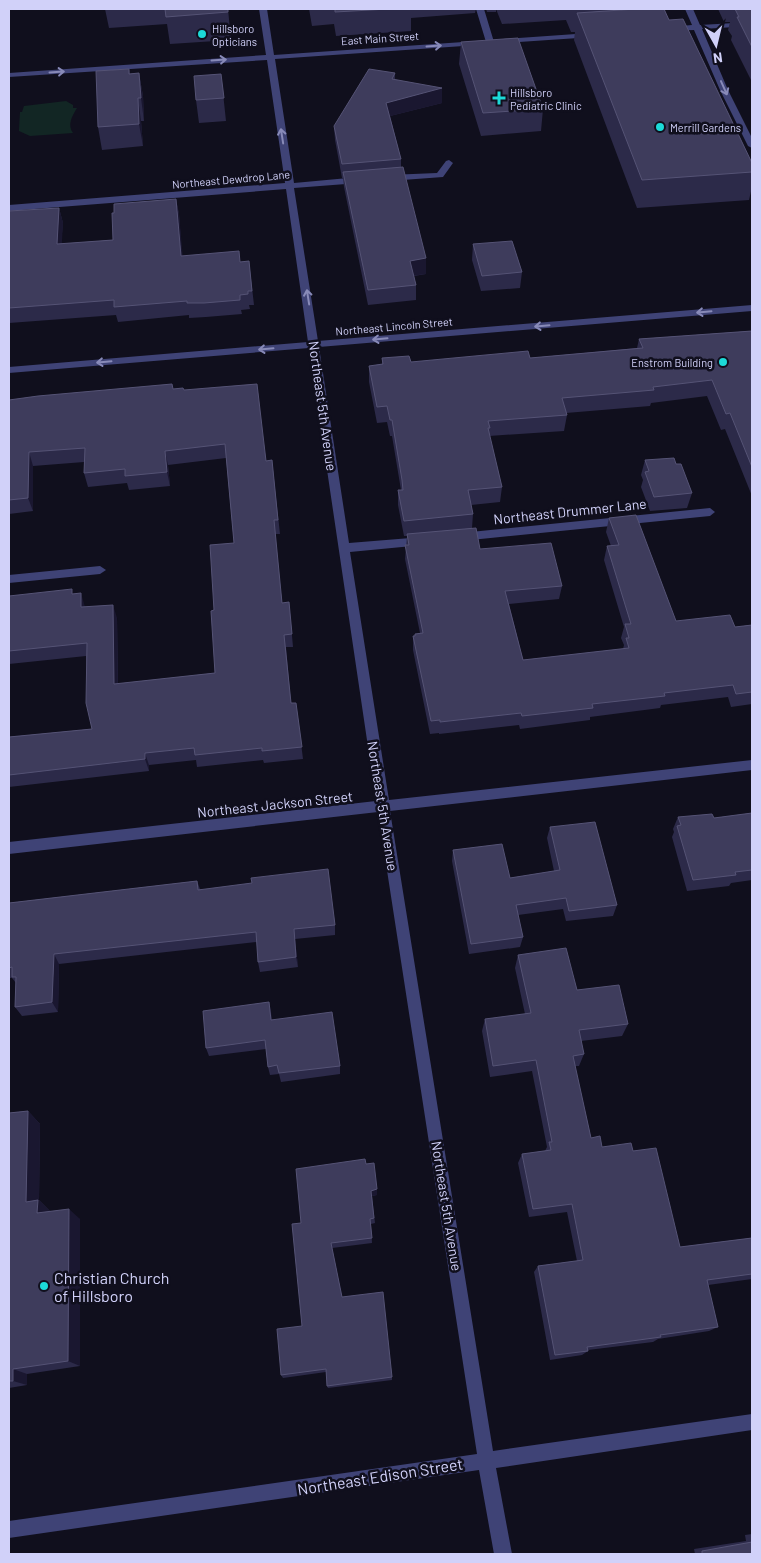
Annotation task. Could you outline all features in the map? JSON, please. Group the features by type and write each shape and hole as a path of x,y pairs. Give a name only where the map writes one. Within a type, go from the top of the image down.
{"street":[{"name":"Northeast 5th Avenue","path":"263,9 384,807 486,1460 503,1554"},
{"path":"480,9 490,42"},
{"path":"689,9 724,90 752,146"},
{"path":"661,30 752,24"},
{"name":"East Main Street","path":"9,75 597,34"},
{"name":"Northeast Dewdrop Lane","path":"9,208 440,175 448,163"},
{"name":"Northeast Lincoln Street","path":"9,370 752,308"},
{"name":"Northeast Drummer Lane","path":"453,538 710,512"},
{"path":"344,548 434,540"},
{"path":"9,579 100,570"},
{"name":"Northeast Jackson Street","path":"9,848 752,765"},
{"name":"Northeast Edison Street","path":"9,1530 752,1422"}],"green space":[{"path":"66,101 73,105 73,108 77,108 70,124 73,133 30,136 19,131 20,112 22,112 24,106"}],"building":[{"path":"165,9 228,9 228,12 166,17"},
{"path":"335,9 388,9 335,12"},
{"name":"Merrill Gardens","path":"664,9 669,20 683,19 752,163 752,172 642,180 577,13"},
{"path":"735,9 752,9 752,47 737,17 739,17"},
{"path":"518,38 543,109 483,113 461,42"},
{"path":"129,69 129,74 139,73 141,98 138,98 139,124 98,127 96,71"},
{"path":"369,69 395,73 392,79 442,88 386,103 401,159 342,164 334,126"},
{"path":"221,74 224,98 196,100 194,76"},
{"path":"403,167 426,258 410,261 416,285 368,290 343,172"},
{"path":"176,199 181,256 239,251 240,262 249,261 252,291 248,291 248,294 240,295 240,300 204,303 187,303 187,301 114,307 114,300 9,308 9,211 59,208 57,244 113,240 112,213 114,213 114,204"},
{"path":"512,241 522,272 482,276 473,244"},
{"path":"752,331 752,467 730,413 726,414 712,380 653,387 654,390 562,398 567,415 488,421 502,487 468,490 473,514 404,521 398,490 403,490 402,480 392,420 390,420 387,406 377,407 369,366 383,364 382,358 409,356 411,362 528,351 530,358 643,348 639,339"},
{"path":"172,384 173,389 183,388 184,390 257,384 266,461 272,460 278,520 274,520 282,603 289,602 292,634 284,635 291,703 296,703 302,747 262,751 262,748 195,755 194,748 145,753 145,759 9,775 9,737 92,729 86,703 87,643 9,651 9,596 72,589 72,594 81,593 81,607 113,605 114,684 215,673 211,611 214,610 210,545 234,543 225,444 165,451 167,472 125,476 125,469 84,473 85,448 29,452 28,498 9,500 9,400"},
{"path":"674,458 676,464 681,464 692,493 654,497 645,472 649,471 645,460"},
{"path":"636,515 676,621 730,615 735,627 752,625 752,692 736,694 733,685 664,693 665,696 592,704 593,708 522,716 521,713 440,722 440,720 431,721 413,636 423,633 405,545 409,545 407,534 476,528 480,549 551,543 562,586 505,591 523,660 629,648 626,638 629,638 625,624 631,624 607,546 619,545 609,518"},
{"path":"752,813 752,870 735,872 736,875 693,880 677,826 681,825 678,817 712,814 714,818"},
{"path":"595,822 617,905 569,911 566,898 516,905 523,937 471,944 453,850 502,844 510,878 560,870 550,827"},
{"path":"328,869 335,925 294,929 296,957 258,962 256,932 54,954 52,1002 15,1007 16,977 12,977 12,967 9,968 9,903 197,881 198,890 252,883 251,878"},
{"path":"566,948 577,990 619,985 628,1024 579,1030 584,1054 573,1056 591,1138 600,1136 602,1147 631,1143 633,1151 656,1148 680,1247 752,1238 752,1274 707,1280 718,1327 587,1347 588,1351 555,1355 538,1266 583,1260 572,1204 533,1209 522,1154 551,1150 549,1142 552,1142 536,1060 493,1066 485,1019 531,1013 518,955"},
{"path":"269,1002 271,1020 332,1012 340,1066 279,1073 277,1065 268,1067 265,1040 206,1048 203,1011"},
{"name":"Christian Church of Hillsboro","path":"28,1111 26,1202 38,1200 37,1213 69,1209 68,1361 13,1369 13,1381 9,1381 9,1113"},
{"path":"365,1159 366,1164 374,1163 377,1189 371,1191 374,1218 370,1219 372,1238 331,1243 342,1297 383,1292 392,1377 327,1386 326,1369 281,1375 277,1329 302,1326 292,1224 301,1223 296,1169"},
{"path":"752,1542 752,1554 702,1554 702,1551"}],"place":[{"name":"Hillsboro Opticians","path":"202,34"},
{"name":"Hillsboro Pediatric Clinic","path":"499,98"},
{"name":"Merrill Gardens","path":"660,127"},
{"name":"Enstrom Building","path":"723,362"},
{"name":"Christian Church of Hillsboro","path":"44,1286"}]}
